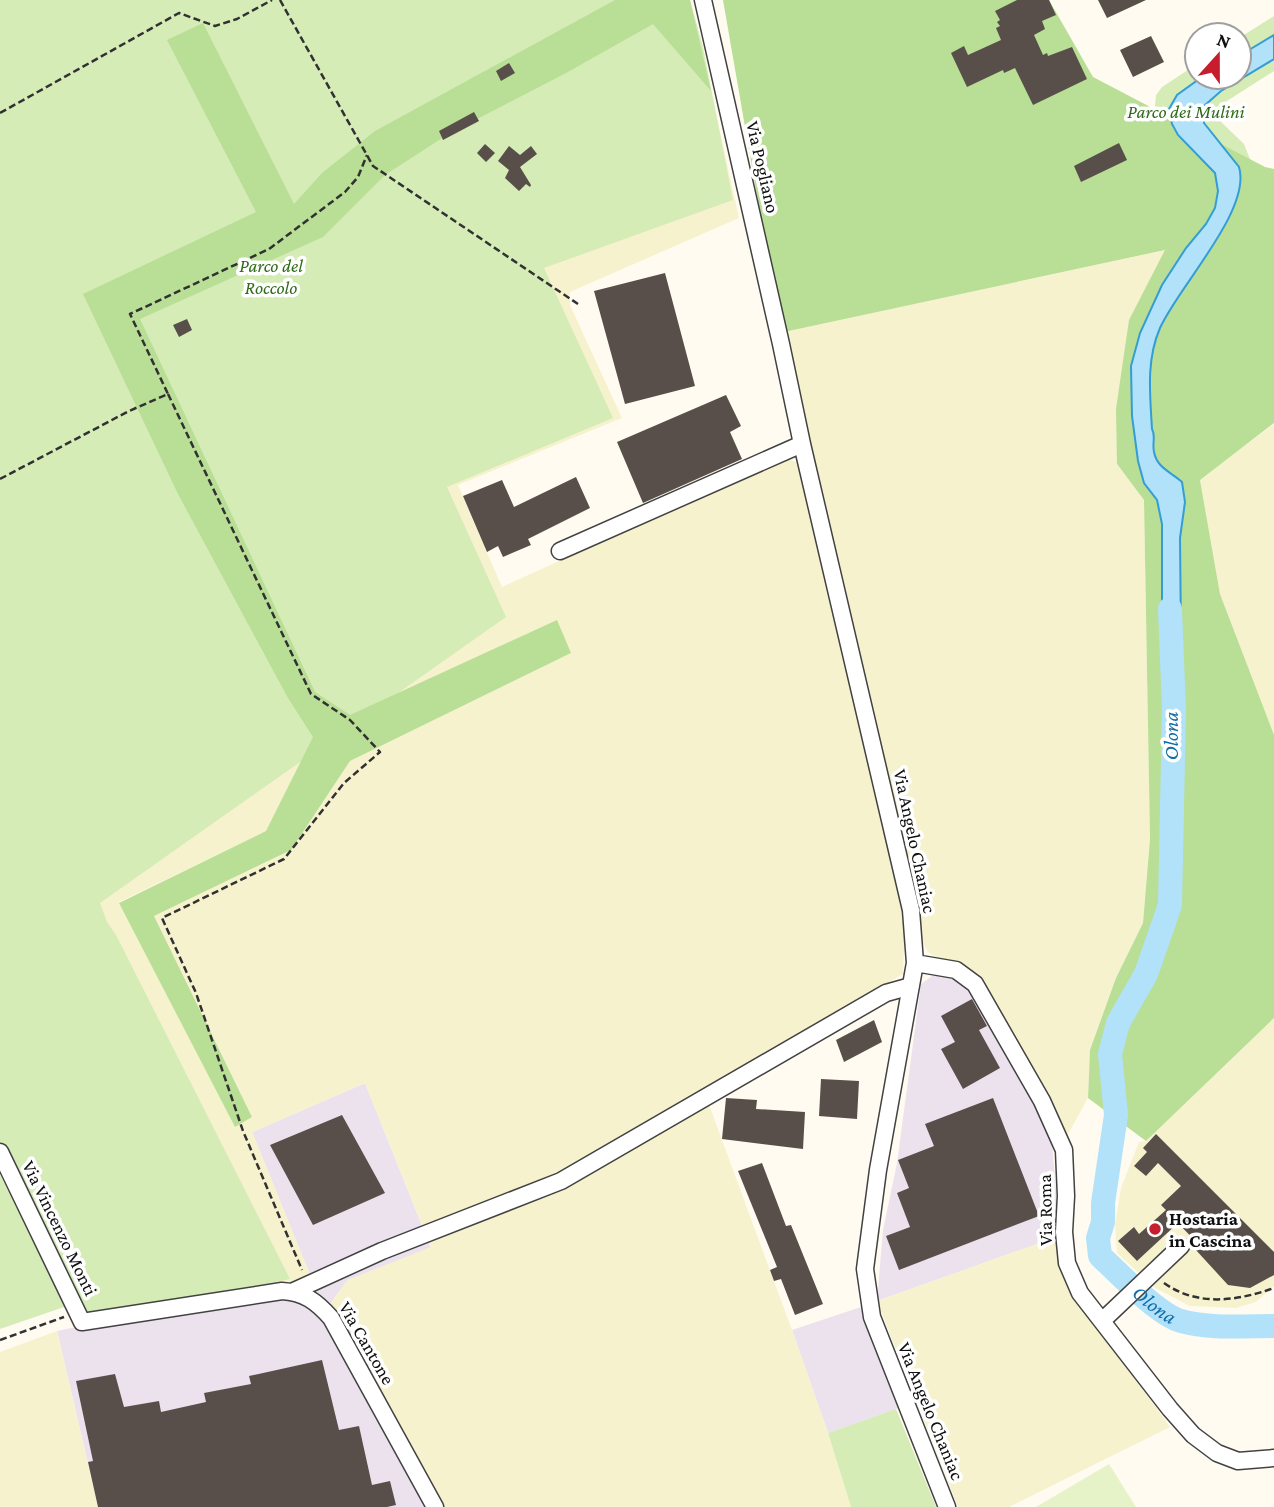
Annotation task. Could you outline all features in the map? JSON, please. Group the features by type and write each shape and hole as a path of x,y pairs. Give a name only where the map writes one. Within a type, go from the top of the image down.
{"street":[{"name":"Via Pogliano","path":"703,0 781,344"},
{"name":"Via Angelo Chaniac","path":"781,344 911,910 915,963 868,1232 866,1286 880,1339 947,1507"},
{"path":"560,551 802,444"},
{"name":"Via Roma","path":"915,963 956,970 975,984 1042,1101 1064,1150 1067,1263 1080,1293 1170,1409 1194,1435 1217,1453 1238,1461 1274,1458"},
{"path":"80,1317 301,1288 382,1251 561,1181 886,993 911,986"},
{"name":"Via Vincenzo Monti","path":"0,1152 80,1317"},
{"path":"1102,1321 1181,1245"},
{"name":"Via Cantone","path":"301,1288 331,1318 435,1507"}],"path":[{"path":"0,113 180,13 215,26 237,19 272,0"},
{"path":"280,0 373,166 578,304"},
{"path":"301,1288 196,993 162,918 284,859 344,783 380,752 349,720 311,694 130,314 269,249 345,192 358,177 367,155"},
{"path":"0,479 125,413 168,394"},
{"path":"1150,1273 1191,1298 1232,1299 1274,1287"},
{"path":"0,1340 80,1317"}],"shaded area":[{"path":"947,974 969,986 1032,1100 1052,1144 1057,1237 877,1301 883,1230 897,1163 921,984 932,976"},
{"path":"365,1083 431,1248 348,1280 330,1304 347,1324 444,1507 98,1507 57,1331 298,1282 310,1275 252,1132"},
{"path":"867,1305 905,1406 828,1433 792,1330"}],"green space":[{"name":"Parco del Roccolo","path":"0,0 690,0 703,47 733,200 544,268 613,418 447,487 506,617 100,903 107,922 290,1279 88,1318 0,1165"},
{"path":"615,0 690,0 711,91 653,24 450,133 385,175 323,237 140,319 315,692 350,715 557,620 571,653 350,761 291,850 154,916 252,1117 235,1127 119,903 266,831 313,737 288,698 178,494 83,294 256,212 167,40 203,23 294,204 322,173 375,131"},
{"path":"723,0 1049,0 1093,77 1265,167 1274,169 1274,423 1200,480 1220,594 1274,735 1274,1018 1146,1141 1088,1098 1090,1050 1116,978 1143,923 1150,839 1144,500 1117,464 1116,409 1129,320 1165,250 784,332 760,213"},
{"path":"1274,16 1274,71 1253,84 1253,29"},
{"name":"Parco dei Mulini","path":"1183,73 1183,91 1243,91 1219,106 1217,118 1244,144 1253,167 1154,117 1156,95 1162,87"},
{"path":"711,91 739,218 570,292 570,305 622,418 458,485 502,587 780,460 791,460 800,464 905,923 903,974 704,1091 792,1330 851,1507 444,1507 347,1325 330,1304 348,1280 431,1247 365,1083 252,1132 310,1275 299,1282 85,1315 0,122 313,737 267,831 119,902 235,1127 252,1117 154,916 291,850 350,761 571,653 350,715 140,319"},
{"path":"1166,250 1129,320 1117,464 1144,500 1150,839 1143,923 1116,978 1090,1050 1088,1098 1066,1138 1057,1115 989,990 978,976 964,967 942,961 928,952 922,940 859,650 784,332"},
{"path":"1274,424 1274,735 1220,594 1200,479"},
{"path":"1274,1018 1274,1286 1256,1302 1236,1308 1190,1306 1155,1288 1117,1253 1115,1225 1121,1188 1139,1142 1146,1141"},
{"path":"0,1175 67,1306 0,1329"},
{"path":"1057,1237 1059,1269 1070,1290 1170,1427 1009,1507 958,1507 877,1301"},
{"path":"57,1331 98,1507 0,1507 0,1352"},
{"path":"896,1409 936,1507 851,1507 828,1433"},
{"path":"1109,1464 1136,1507 1036,1507"}],"water":[{"path":"1274,35 1274,59 1253,72 1253,48"},
{"path":"1183,91 1221,91 1204,106 1204,123 1239,167 1240,185 1235,205 1224,226 1160,328 1153,352 1150,390 1154,452 1161,466 1182,482 1185,502 1180,538 1181,637 1162,643 1162,524 1157,500 1144,483 1138,461 1132,416 1131,366 1140,333 1162,285 1186,248 1206,224 1215,208 1218,191 1215,173 1178,135 1172,124 1169,109 1177,95"}],"building":[{"path":"1017,0 1049,0 1056,15 1042,21 1045,29 1034,35 1043,55 1047,53 1048,56 1072,47 1087,79 1033,105 1015,68 1004,73 1003,70 967,87 951,53 964,46 968,55 1001,40 996,28 1000,26 997,22 1000,20 995,11"},
{"path":"1098,0 1146,0 1107,18"},
{"path":"1151,36 1164,62 1133,77 1120,50"},
{"path":"509,63 515,73 501,81 496,71"},
{"path":"474,112 479,121 443,140 439,131"},
{"path":"1119,143 1127,160 1081,182 1074,166"},
{"path":"485,144 495,153 486,162 477,153"},
{"path":"509,146 520,155 531,146 537,154 520,167 531,185 530,187 526,184 519,191 505,178 509,170 498,161"},
{"path":"665,273 695,386 625,404 594,291"},
{"path":"187,319 192,330 179,337 173,325"},
{"path":"726,395 741,426 730,432 742,459 643,503 617,442"},
{"path":"576,477 590,508 528,539 531,545 503,557 498,546 487,552 463,496 502,480 514,507"},
{"path":"972,999 987,1026 979,1030 1000,1068 963,1089 941,1049 955,1042 941,1016"},
{"path":"874,1020 882,1042 844,1062 836,1040"},
{"path":"821,1079 859,1081 857,1119 819,1116"},
{"path":"726,1098 757,1100 756,1109 805,1112 803,1149 722,1139"},
{"path":"993,1098 1039,1216 899,1270 886,1236 910,1227 897,1193 909,1188 898,1160 934,1146 925,1124"},
{"path":"342,1115 385,1193 313,1225 270,1145"},
{"path":"1156,1134 1274,1252 1274,1275 1250,1288 1228,1285 1195,1249 1199,1245 1178,1223 1137,1261 1118,1241 1134,1227 1139,1234 1166,1210 1161,1205 1181,1186 1158,1163 1146,1176 1134,1166 1147,1152 1143,1148"},
{"path":"762,1163 786,1226 791,1225 823,1304 795,1315 781,1279 774,1281 770,1270 777,1267 738,1171"},
{"path":"322,1360 339,1430 359,1426 372,1485 390,1481 396,1505 98,1507 88,1462 93,1461 76,1381 115,1374 124,1407 159,1401 161,1412 206,1402 204,1393 251,1384 249,1376"}],"waterway":[{"name":"Olona","path":"1170,609 1174,710 1170,905 1146,974 1118,1023 1110,1054 1116,1115 1103,1203 1103,1222 1098,1238 1100,1256 1150,1302 1171,1317 1192,1324 1274,1326"}],"place":[{"name":"Hostaria in Cascina","path":"1155,1229"}]}
